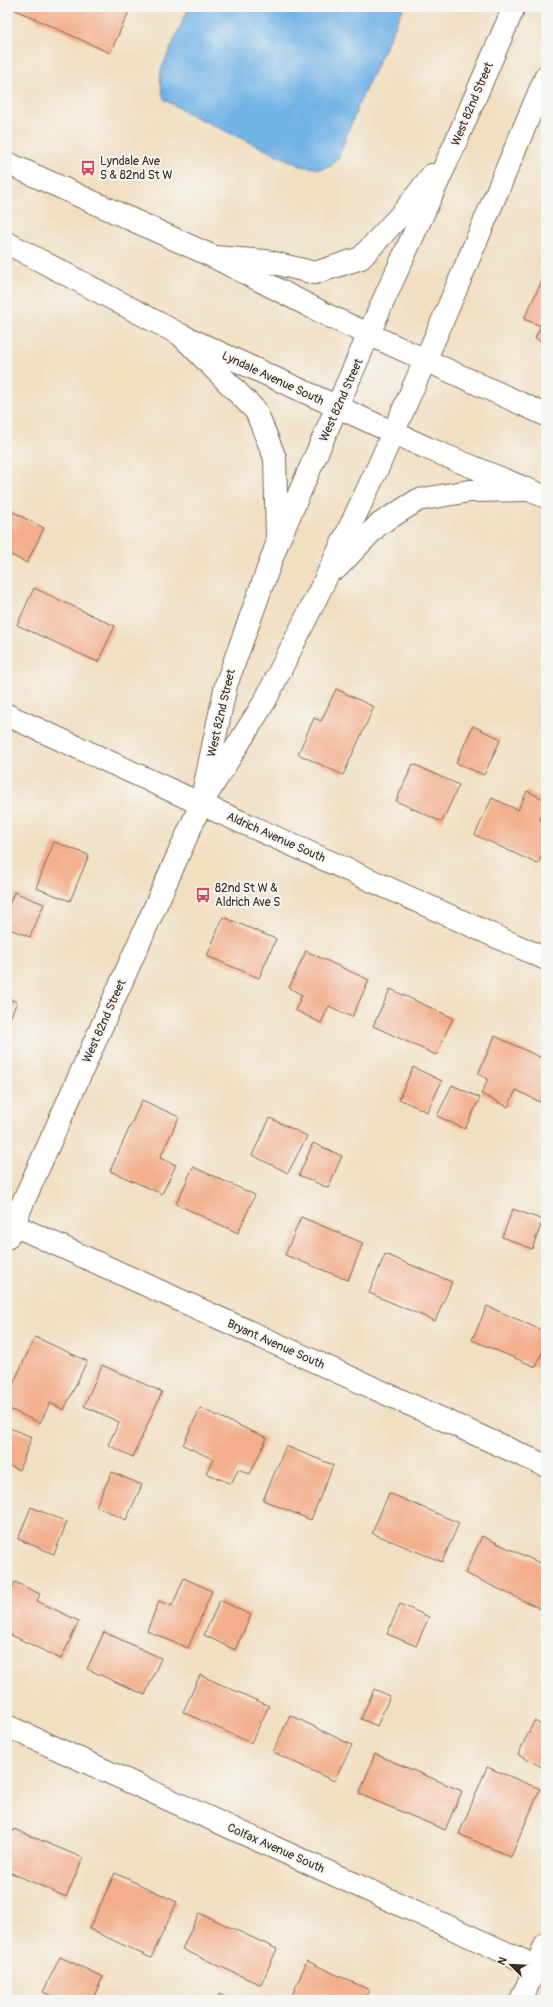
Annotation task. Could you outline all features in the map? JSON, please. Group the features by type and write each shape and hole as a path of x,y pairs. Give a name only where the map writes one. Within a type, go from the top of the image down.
{"street":[{"name":"West 82nd Street","path":"201,804 226,685 277,544 454,146 514,7"},
{"name":"West 82nd Street","path":"9,1229 201,804 265,701 324,582 393,433 546,76"},
{"path":"214,258 266,261 315,273 361,258 405,210 454,146"},
{"path":"7,163 214,258 369,335 546,415"},
{"name":"Lyndale Avenue South","path":"7,243 181,335 393,433 525,490 546,497"},
{"path":"181,335 256,411 275,458 277,544"},
{"path":"324,582 378,525 418,500 469,491 525,490"},
{"name":"Aldrich Avenue South","path":"7,715 546,959"},
{"name":"Bryant Avenue South","path":"9,1229 546,1466"},
{"name":"Colfax Avenue South","path":"7,1726 541,1968"},
{"path":"521,2000 541,1968 546,1944"}],"water":[{"path":"189,7 404,7 360,101 338,158 331,166 321,169 301,166 189,114 164,99 160,80 161,70"}],"building":[{"path":"9,7 131,7 110,53"},
{"path":"546,272 546,344 535,338 541,326 524,319"},
{"path":"11,511 44,528 27,563 7,553 7,520"},
{"path":"34,588 115,626 98,662 17,625"},
{"path":"336,689 374,707 343,775 298,754 314,718 321,721"},
{"path":"473,726 501,739 484,775 456,763"},
{"path":"413,764 459,785 442,822 396,801"},
{"path":"527,791 546,800 546,804 539,819 546,823 546,845 538,864 475,835 492,798 518,810"},
{"path":"54,842 89,855 70,901 36,888"},
{"path":"14,892 44,904 30,937 7,928 7,910"},
{"path":"223,917 276,939 259,978 207,956"},
{"path":"306,951 369,980 352,1017 329,1006 321,1023 295,1010 302,995 289,988"},
{"path":"390,989 453,1018 436,1055 373,1026"},
{"path":"7,998 17,1002 7,1025"},
{"path":"495,1036 546,1060 546,1089 540,1102 516,1090 508,1107 481,1094 488,1079 478,1074"},
{"path":"413,1067 442,1081 427,1112 399,1099"},
{"path":"452,1085 480,1098 465,1129 437,1116"},
{"path":"142,1100 179,1117 160,1158 176,1165 162,1194 110,1171"},
{"path":"270,1118 307,1136 288,1173 252,1155"},
{"path":"313,1143 342,1156 328,1188 299,1175"},
{"path":"193,1167 255,1195 238,1233 176,1204"},
{"path":"513,1209 543,1220 532,1249 502,1237"},
{"path":"301,1217 363,1243 348,1280 285,1255"},
{"path":"385,1254 452,1282 435,1321 369,1293"},
{"path":"487,1306 546,1332 546,1343 536,1367 472,1340"},
{"path":"35,1337 87,1361 64,1410 50,1403 40,1423 7,1408 7,1397"},
{"path":"102,1365 162,1392 133,1457 108,1445 119,1422 84,1406"},
{"path":"200,1408 267,1438 250,1474 238,1469 231,1484 206,1473 213,1459 183,1445"},
{"path":"7,1427 32,1437 19,1470 7,1465"},
{"path":"286,1446 333,1465 311,1520 263,1500"},
{"path":"112,1472 142,1485 126,1520 96,1506"},
{"path":"389,1493 459,1523 442,1562 372,1533"},
{"path":"31,1507 67,1522 54,1554 18,1539"},
{"path":"482,1536 546,1566 546,1599 541,1609 465,1573"},
{"path":"184,1578 212,1591 188,1648 147,1631 159,1601 172,1606"},
{"path":"15,1582 40,1594 37,1601 79,1621 61,1659 7,1633 7,1599"},
{"path":"220,1600 251,1615 235,1650 204,1635"},
{"path":"400,1604 429,1617 416,1646 387,1634"},
{"path":"104,1632 161,1658 145,1695 87,1669"},
{"path":"200,1675 269,1706 251,1743 183,1712"},
{"path":"374,1689 390,1696 377,1726 361,1719"},
{"path":"290,1715 352,1745 334,1781 273,1752"},
{"path":"534,1721 546,1727 546,1769 518,1755"},
{"path":"375,1754 462,1791 445,1830 359,1794"},
{"path":"487,1767 540,1789 511,1857 459,1834"},
{"path":"14,1829 83,1858 66,1897 7,1871 7,1846"},
{"path":"115,1873 177,1902 151,1958 89,1929"},
{"path":"199,1913 277,1949 261,1985 182,1949"},
{"path":"60,1957 103,1977 92,2000 60,2000 43,1992"},
{"path":"307,1961 369,1990 364,2000 290,2000"},
{"path":"219,1994 232,2000 217,2000"}],"place":[{"name":"Lyndale Ave S & 82nd St W","path":"88,168"},
{"name":"82nd St W & Aldrich Ave S","path":"203,895"}]}
